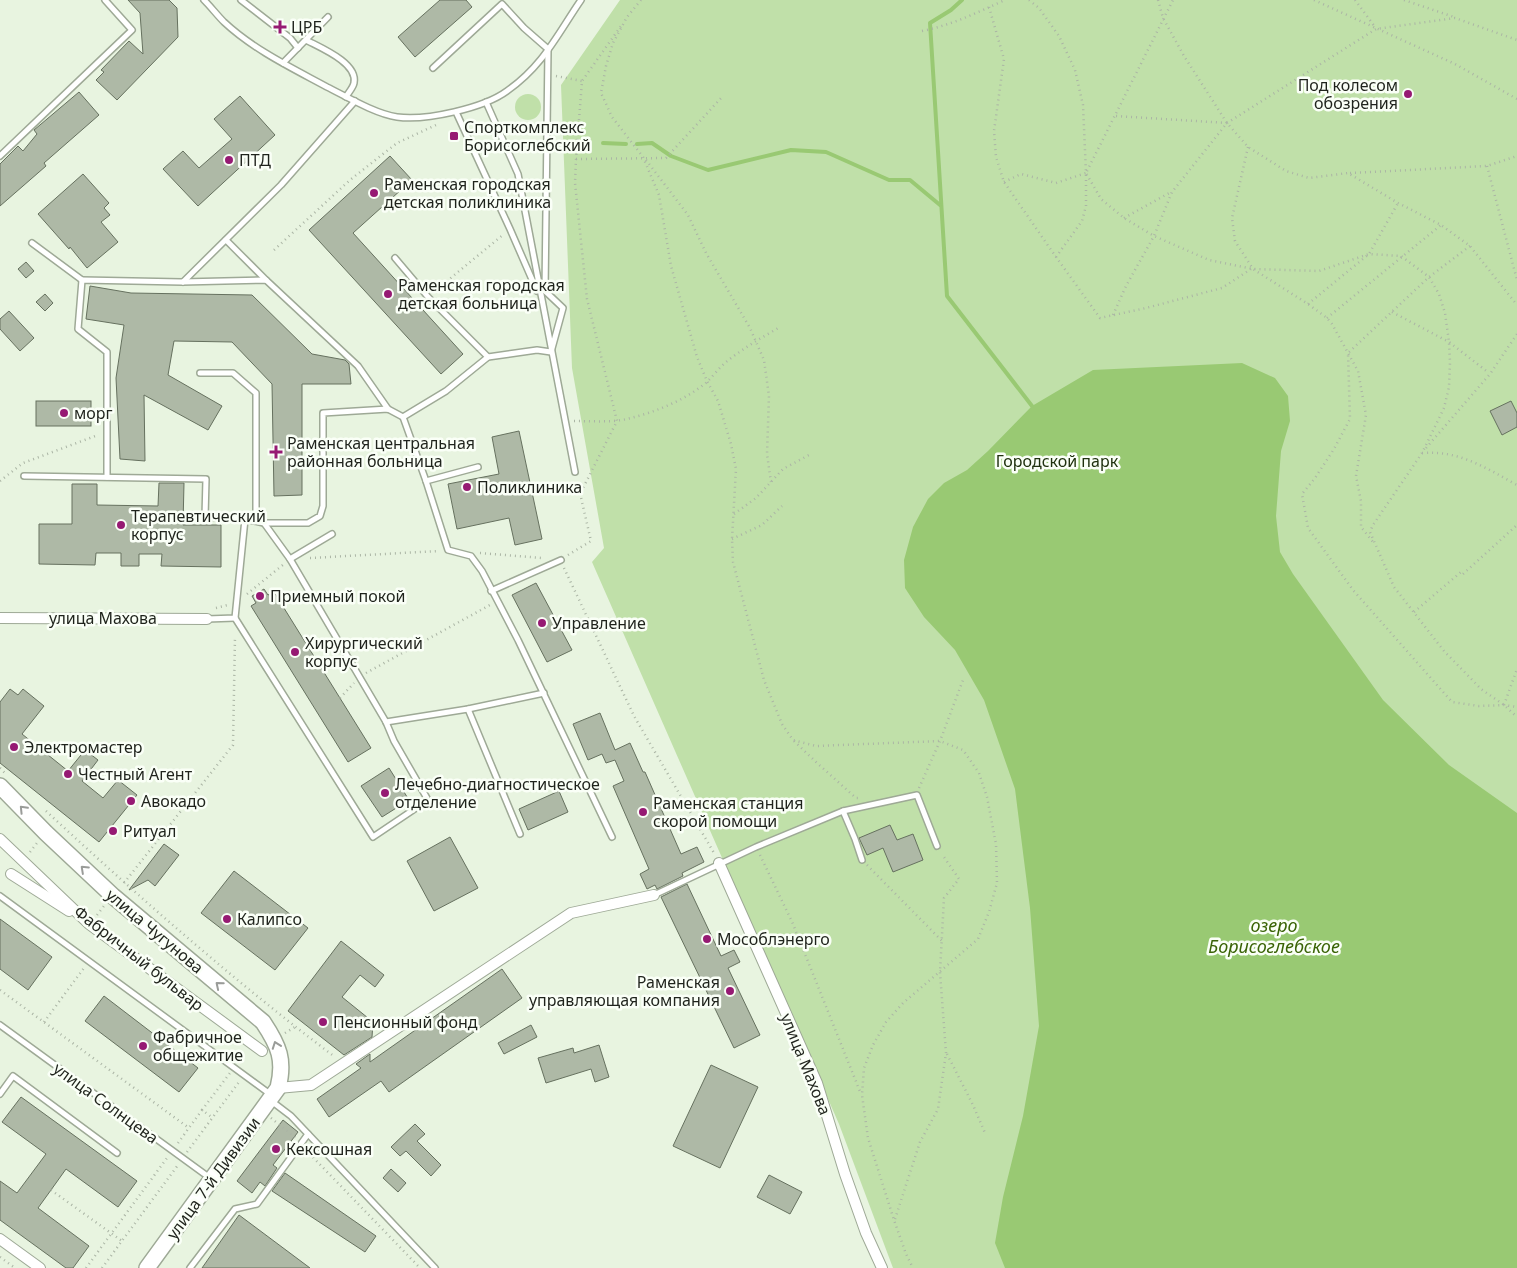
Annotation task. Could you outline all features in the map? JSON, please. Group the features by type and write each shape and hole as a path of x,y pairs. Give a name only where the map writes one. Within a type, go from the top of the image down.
{"main road":[{"name":"улица Чугунова","path":"4,780 50,837 113,896 263,1022 274,1039 282,1071 274,1095"},
{"name":"улица 7-й Дивизии","path":"147,1268 274,1095"}],"street":[{"name":"улица Махова","path":"0,618 207,619"},
{"name":"Фабричный бульвар","path":"0,839 89,924 262,1051"},
{"name":"улица Махова","path":"718,863 817,1083 866,1234 882,1268"},
{"path":"11,874 89,924"},
{"path":"274,1095 311,1085 571,913 654,895"},
{"path":"0,1239 40,1268"}],"lane":[{"path":"0,156 132,30 105,0"},
{"path":"204,0 224,22 283,62 354,101 398,117 434,116 456,112 506,93 536,67 580,0"},
{"path":"241,0 290,38 298,48"},
{"path":"433,68 502,4 524,28 548,49 545,291 563,308 551,352"},
{"path":"283,62 328,17"},
{"path":"306,40 347,64 354,72 354,84 346,97"},
{"path":"182,282 281,185 354,101"},
{"path":"486,102 518,174 575,472"},
{"path":"456,112 541,300"},
{"path":"226,240 358,366 388,409"},
{"path":"32,243 82,280 182,282 266,280"},
{"path":"395,258 428,297 488,357"},
{"path":"82,280 78,329 107,352 106,477"},
{"path":"403,416 446,391 488,357 537,350 551,352"},
{"path":"200,373 233,373 256,393 256,520"},
{"path":"24,476 206,479 205,517 264,522 308,522 320,516 323,506 323,413 388,409 403,416 448,550 471,556 482,571 544,693 612,837"},
{"path":"426,480 478,467"},
{"path":"245,519 235,618 373,837 428,800 360,676 290,559 264,522"},
{"path":"290,559 332,534"},
{"path":"491,591 561,560"},
{"path":"207,619 235,618"},
{"path":"386,722 468,709 544,693"},
{"path":"468,709 520,834"},
{"path":"654,895 718,863 843,811 916,795 937,846"},
{"path":"843,811 862,860"},
{"path":"0,896 274,1095 291,1116 435,1268"},
{"name":"улица Солнцева","path":"0,1025 212,1180"},
{"path":"0,1094 13,1076 117,1153"},
{"path":"190,1268 235,1208 257,1204 308,1134"}],"path":[{"path":"581,492 617,421 587,299 575,183 582,81 641,0"},
{"path":"922,31 945,26 967,18 1005,0"},
{"path":"1029,0 1040,8 1059,36 1075,70 1083,104 1086,206 1082,221 1056,257"},
{"path":"1158,0 1163,18 1184,56 1227,123 1248,148 1286,171 1309,178 1348,173 1487,166 1517,156"},
{"path":"1004,182 1021,174 1056,183 1086,173 1173,0"},
{"path":"1314,0 1456,64 1517,99"},
{"path":"1355,0 1376,29"},
{"path":"1404,0 1517,40"},
{"path":"989,7 1004,59 994,131 996,157 1004,182 1100,318 1222,288 1253,268"},
{"path":"627,17 613,43 601,93 612,117 688,215 706,253 756,341 764,360 769,396 767,454 771,482"},
{"path":"1113,315 1126,286 1154,236 1172,192 1227,123 1376,29 1455,18"},
{"path":"576,159 666,158 722,97"},
{"path":"274,250 350,180 397,142 434,126 456,112"},
{"path":"1116,116 1227,123"},
{"path":"1248,148 1232,218 1235,241 1253,268 1308,304 1332,324 1358,371 1366,415 1356,476 1361,501 1361,527 1375,545"},
{"path":"643,157 659,195 671,266 697,357 707,382 718,402 731,444 736,469 732,539 733,562 764,680 782,724 793,740 856,798 865,799"},
{"path":"1487,166 1517,280"},
{"path":"1086,173 1101,199 1124,218 1154,236 1209,260 1253,268 1319,271 1369,254 1401,256 1429,277 1439,294 1443,306 1450,362 1449,387 1444,408 1422,453"},
{"path":"1348,173 1398,203 1441,225 1470,246 1517,305"},
{"path":"1124,218 1172,192"},
{"path":"1308,304 1369,254 1398,203"},
{"path":"1326,318 1441,225"},
{"path":"428,297 510,228"},
{"path":"1470,246 1429,277 1348,353 1350,419 1334,449 1302,494 1308,528 1352,590 1452,702 1479,706 1504,705 1517,707"},
{"path":"1392,312 1449,342 1490,374"},
{"path":"565,421 617,421 669,405 707,382 725,363 780,327"},
{"path":"1517,334 1490,374 1422,453 1370,532 1394,587 1444,652 1481,690 1504,705 1517,717"},
{"path":"0,481 22,463 107,432"},
{"path":"1422,453 1438,452 1456,455 1481,465 1517,485"},
{"path":"734,514 756,498 782,469 810,455"},
{"path":"476,553 561,560 591,541 575,472"},
{"path":"732,539 762,525 782,506"},
{"path":"1414,612 1517,525"},
{"path":"212,610 236,602 290,559 448,550"},
{"path":"561,560 634,716 718,863"},
{"path":"340,698 360,676 497,601"},
{"path":"124,883 233,745 235,618"},
{"path":"1504,705 1517,669"},
{"path":"916,795 964,680"},
{"path":"793,740 816,746 940,741 963,750 979,772 987,797 996,844 997,883 989,912 978,939 902,1004 886,1022 873,1045 864,1068 862,1095 868,1138 894,1220 913,1268"},
{"path":"0,768 4,780"},
{"path":"42,807 124,883 295,1027 344,1064"},
{"path":"894,1220 920,1142 938,1110 946,1053 940,972 944,898 959,879 937,846"},
{"path":"756,847 794,924 862,1095"},
{"path":"862,860 942,941"},
{"path":"44,1022 89,961"},
{"path":"0,990 189,1128"},
{"path":"946,1053 985,1133"},
{"path":"86,1268 234,1067"},
{"path":"202,1110 212,1118"},
{"path":"282,1127 295,1137 420,1268"},
{"path":"51,1190 122,1241"},
{"path":"0,1257 15,1268"}],"green space":[{"name":"Городской парк","path":"620,0 1517,0 1517,1268 893,1268 839,1124 592,562 604,548 572,368 561,85"},
{"path":"528,94 537,98 541,107 537,116 528,120 519,116 515,107 519,98"}],"water":[{"name":"озеро Борисоглебское","path":"1242,363 1275,378 1288,396 1290,421 1281,451 1276,516 1280,552 1293,574 1383,700 1449,765 1517,813 1517,1268 1005,1268 995,1243 1003,1197 1023,1116 1039,1026 1030,908 1015,789 984,700 955,650 924,617 905,588 904,560 913,527 928,499 944,483 967,470 1032,406 1093,370"}],"building":[{"path":"128,0 169,0 177,8 178,37 117,100 96,80 104,72 101,70 129,41 143,54 140,13"},
{"path":"440,0 466,0 472,7 415,57 398,37"},
{"path":"79,92 99,115 44,163 46,166 0,206 0,164 18,146 23,151 37,134 34,130"},
{"name":"ПТД","path":"240,96 275,135 198,206 163,169 183,151 199,168 232,139 214,119"},
{"name":"Раменская городская детская больница","path":"390,156 412,180 353,233 463,354 441,374 309,230"},
{"path":"83,174 109,203 104,208 110,215 101,222 118,242 87,268 70,247 69,249 38,214"},
{"path":"26,262 34,271 26,278 18,269"},
{"path":"90,286 131,293 252,295 312,354 345,360 349,364 351,384 302,384 302,495 274,496 272,384 232,342 174,341 168,375 222,406 208,430 144,395 145,461 120,459 116,378 124,325 86,319"},
{"path":"45,294 53,303 45,311 36,302"},
{"path":"9,311 34,338 20,351 0,329 0,319"},
{"name":"морг","path":"36,401 91,401 91,426 36,426"},
{"path":"1511,401 1517,413 1517,427 1502,435 1490,411"},
{"name":"Поликлиника","path":"519,431 542,539 515,545 509,518 457,529 448,484 499,474 492,437"},
{"name":"Терапевтический корпус","path":"159,483 184,483 183,525 221,525 221,567 161,566 162,554 139,554 139,566 121,566 121,553 96,553 95,565 39,564 39,524 72,524 72,484 97,484 97,505 158,506"},
{"name":"Управление","path":"536,583 572,650 547,662 512,595"},
{"name":"Хирургический корпус","path":"264,589 268,595 274,592 371,748 348,762 251,606 256,603 252,596"},
{"path":"10,689 18,695 23,689 44,706 22,734 68,771 85,750 98,760 82,781 103,798 118,780 137,795 99,842 0,763 0,702"},
{"path":"600,713 615,750 630,743 643,772 645,772 681,854 697,847 704,862 682,873 683,876 657,889 655,885 647,889 640,874 649,869 613,786 624,781 615,760 606,763 602,754 588,760 573,724"},
{"name":"Лечебно-диагностическое отделение","path":"389,768 409,800 382,817 361,786"},
{"path":"559,791 568,812 528,830 519,809"},
{"path":"890,825 897,840 913,834 923,860 893,872 883,848 867,855 859,838"},
{"path":"450,837 478,888 434,911 407,861"},
{"path":"164,844 179,855 155,886 148,880 129,890"},
{"path":"234,871 308,928 275,970 201,913"},
{"path":"687,884 721,956 734,950 740,962 728,968 760,1035 734,1048 661,897"},
{"path":"0,919 52,957 28,990 0,969"},
{"path":"341,941 384,975 375,987 360,975 342,997 373,1022 372,1037 344,1055 288,1011"},
{"path":"502,969 522,998 389,1092 381,1081 329,1117 317,1099 361,1068 356,1064 370,1054 370,1062"},
{"path":"104,996 198,1068 179,1092 85,1021"},
{"path":"531,1025 537,1037 504,1054 498,1043"},
{"path":"599,1045 609,1077 595,1082 591,1069 546,1083 538,1058 573,1048 574,1053"},
{"path":"711,1065 758,1087 720,1168 673,1146"},
{"path":"21,1097 137,1181 118,1207 66,1169 38,1208 89,1246 73,1268 66,1268 0,1220 0,1181 17,1193 46,1154 2,1122"},
{"path":"283,1120 298,1132 273,1165 277,1168 265,1186 260,1182 252,1193 237,1181"},
{"path":"415,1124 425,1134 417,1141 441,1165 431,1176 406,1151 400,1156 391,1147"},
{"path":"391,1169 406,1183 398,1192 383,1178"},
{"path":"285,1173 376,1236 365,1252 272,1191"},
{"path":"769,1175 802,1192 790,1214 757,1197"},
{"path":"239,1215 310,1268 202,1268"}],"waterway":[{"path":"962,0 951,10 930,23 947,296 1032,406"},
{"path":"603,143 626,144"},
{"path":"637,144 652,143 671,156 708,170 791,150 826,152 889,180 910,180 940,205"}],"place":[{"name":"ЦРБ","path":"280,27"},
{"name":"Под колесом обозрения","path":"1408,94"},
{"name":"Спорткомплекс Борисоглебский","path":"454,136"},
{"name":"ПТД","path":"229,160"},
{"name":"Раменская городская детская поликлиника","path":"374,193"},
{"name":"Раменская городская детская больница","path":"388,294"},
{"name":"морг","path":"64,413"},
{"name":"Раменская центральная районная больница","path":"276,452"},
{"name":"Поликлиника","path":"467,487"},
{"name":"Терапевтический корпус","path":"121,525"},
{"name":"Приемный покой","path":"260,596"},
{"name":"Управление","path":"542,623"},
{"name":"Хирургический корпус","path":"295,652"},
{"name":"Электромастер","path":"14,747"},
{"name":"Честный Агент","path":"68,774"},
{"name":"Лечебно-диагностическое отделение","path":"385,793"},
{"name":"Авокадо","path":"131,801"},
{"name":"Раменская станция скорой помощи","path":"643,812"},
{"name":"Ритуал","path":"113,831"},
{"name":"Калипсо","path":"227,919"},
{"name":"Мособлэнерго","path":"707,939"},
{"name":"Раменская управляющая компания","path":"730,991"},
{"name":"Пенсионный фонд","path":"323,1022"},
{"name":"Фабричное общежитие","path":"143,1046"},
{"name":"Кексошная","path":"276,1149"}]}
